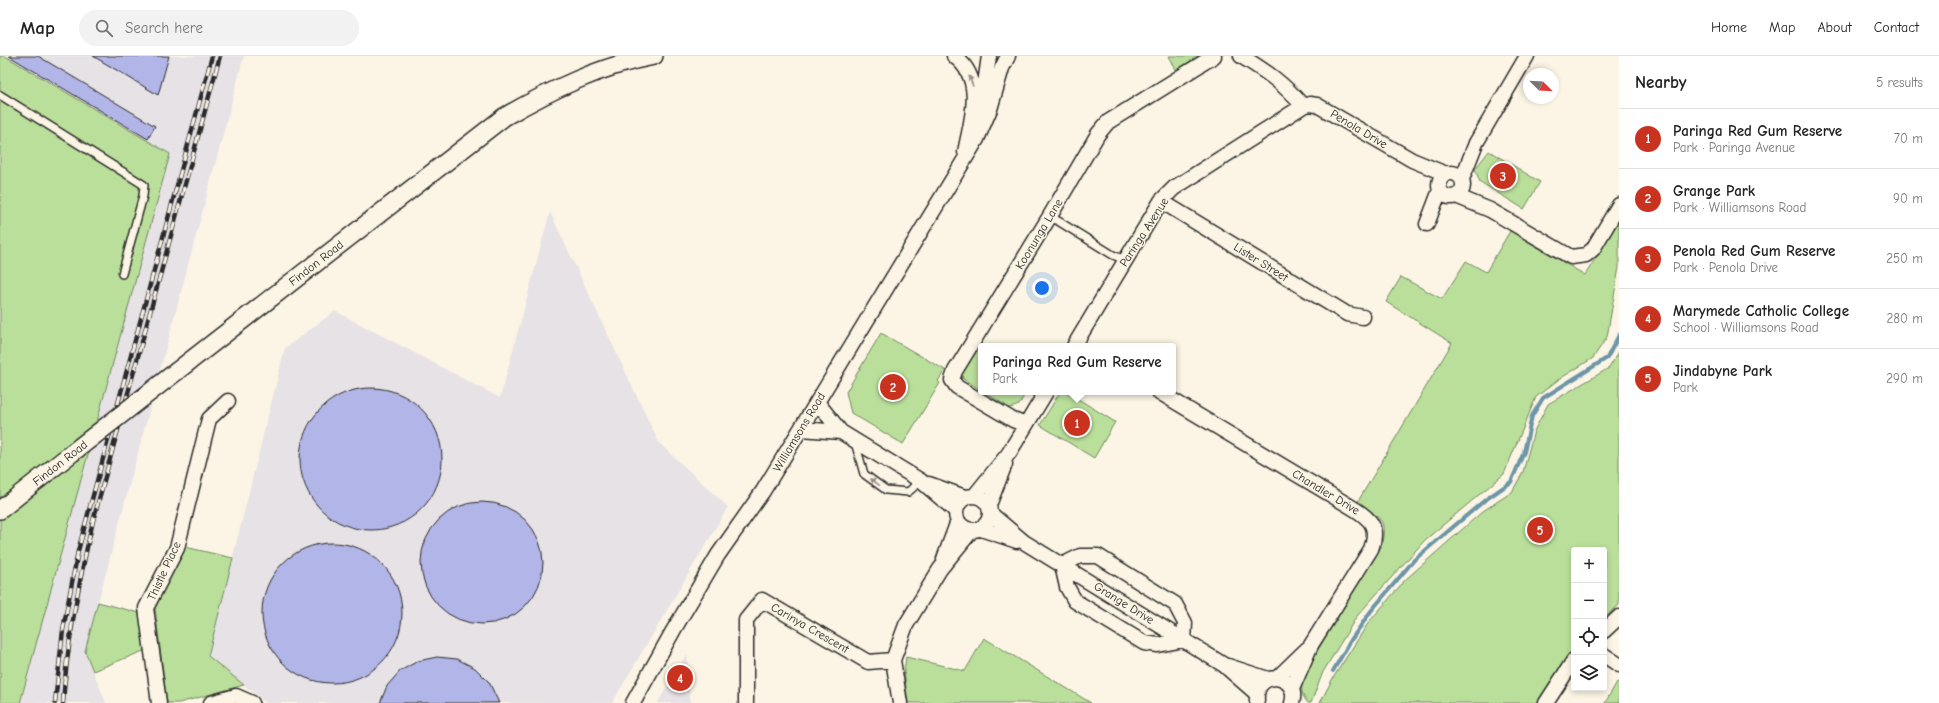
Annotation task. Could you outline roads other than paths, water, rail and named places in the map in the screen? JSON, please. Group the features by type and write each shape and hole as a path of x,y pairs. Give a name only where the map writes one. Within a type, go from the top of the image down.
{"street":[{"name":"Findon Road","path":"0,510 504,117 545,94 600,70 654,56"},
{"path":"954,56 964,65 971,78 974,89 975,104 964,160"},
{"name":"Williamsons Road","path":"964,160 982,105 989,56"},
{"name":"Koonunga Lane","path":"1026,426 957,387 952,380 955,371 1050,216 1098,134 1108,122 1214,56"},
{"path":"1241,56 1276,78 1288,88 1303,106"},
{"path":"1451,185 1527,56"},
{"name":"Williamsons Road","path":"633,703 718,555 755,504 977,139 990,109 1005,59"},
{"name":"Penola Drive","path":"1303,106 1310,104 1317,105 1412,160 1490,210 1571,257 1586,255 1593,248 1619,205"},
{"name":"Paringa Avenue","path":"1078,343 1125,260 1161,201 1174,188 1303,106"},
{"name":"Lister Street","path":"1161,201 1347,314 1363,317"},
{"path":"940,569 957,516 958,503 970,496 1009,453 1044,395"},
{"name":"Chandler Drive","path":"1164,395 1353,508 1368,519 1373,525 1374,541 1371,549 1311,644 1294,698"},
{"name":"Thistle Place","path":"159,703 146,608 177,548 209,419 228,401"},
{"path":"817,402 841,432 921,481 957,516 965,528 976,530"},
{"path":"800,429 841,432"},
{"path":"900,703 893,660 906,625 940,569 976,530 989,522 990,509 1009,453"},
{"path":"921,481 970,496 983,497 990,509"},
{"name":"Grange Drive","path":"990,509 1024,542 1224,665 1257,700"},
{"name":"Grange Drive","path":"976,530 1024,542"},
{"path":"1080,556 1098,556 1175,604 1185,623 1184,640 1158,645 1144,643 1074,601 1067,587 1062,565 1080,556"},
{"name":"Carinya Crescent","path":"746,703 746,620 762,600 868,662 893,660"},
{"path":"1607,628 1619,617"},
{"name":"Chandler Drive","path":"1257,700 1259,686 1272,678 1311,644"},
{"path":"1607,657 1619,665"},
{"name":"Grange Drive","path":"1224,665 1284,680 1294,698"},
{"path":"1546,703 1571,665"},
{"path":"211,703 236,696 252,703"}],"lane":[{"path":"0,95 144,185 143,196 122,274"},
{"path":"1050,216 1113,255 1125,260"},
{"path":"855,441 864,474 886,490 908,492 921,481"}],"waterway":[{"path":"1333,671 1351,640 1371,611 1414,560 1485,500 1511,482 1524,452 1532,416 1543,398 1607,358 1619,335"}],"railway":[{"path":"55,703 63,630 78,551 212,56"},
{"path":"63,703 67,657 74,611 93,521 220,56"}],"place":[{"name":"Penola Red Gum Reserve","path":"1503,176"},
{"name":"Grange Park","path":"893,387"},
{"name":"Paringa Red Gum Reserve","path":"1077,423"},
{"name":"Jindabyne Park","path":"1540,530"},
{"name":"Marymede Catholic College","path":"680,678"}]}
